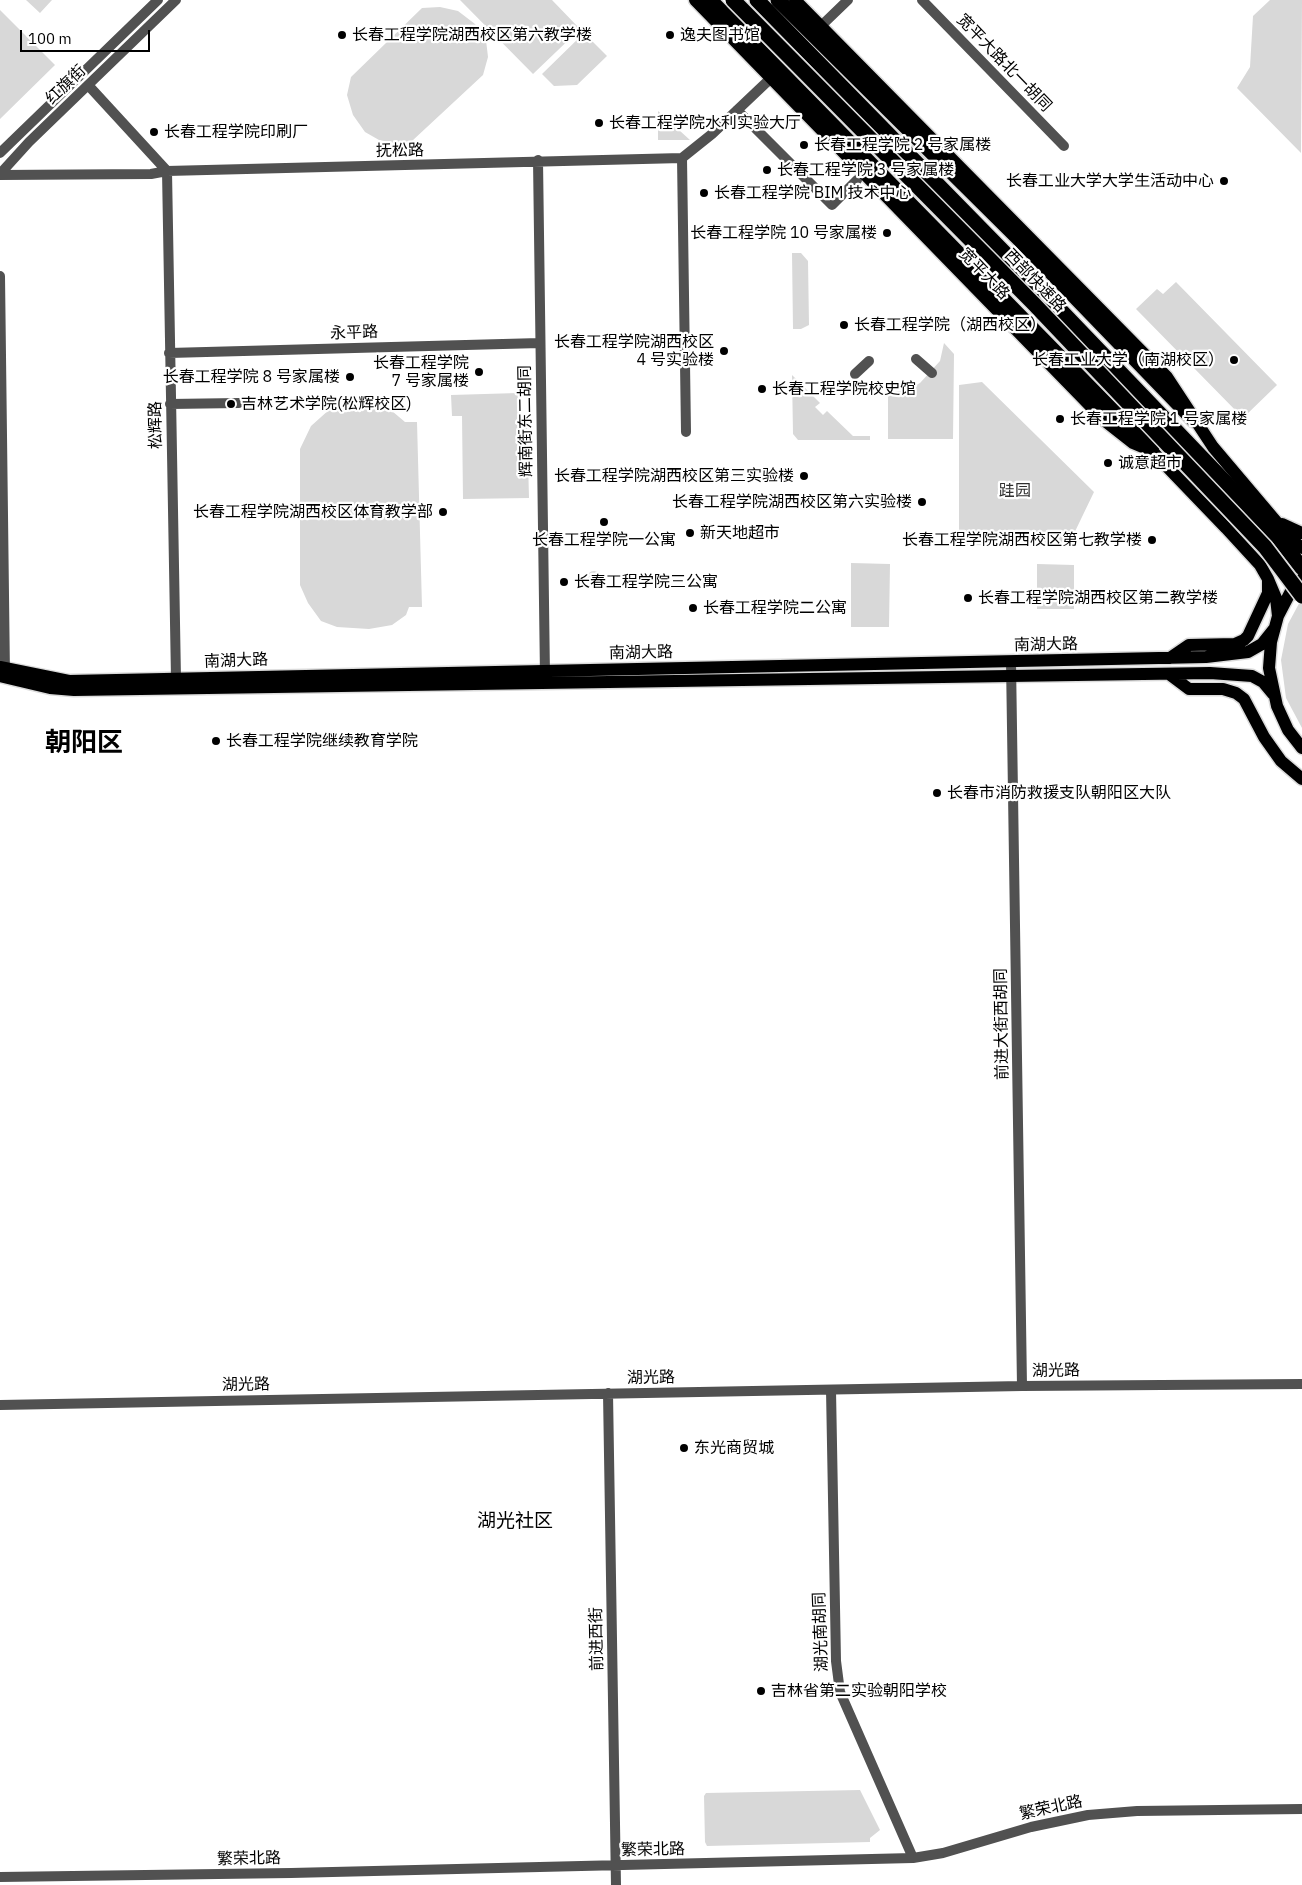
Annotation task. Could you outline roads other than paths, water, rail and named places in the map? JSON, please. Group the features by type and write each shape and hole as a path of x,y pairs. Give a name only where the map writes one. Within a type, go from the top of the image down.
{"highway":[{"path":"710,0 1152,451"},
{"name":"西部快速路","path":"734,0 1061,333 1265,547 1302,596"},
{"name":"西部快速路","path":"756,0 1066,315 1278,537 1302,568"},
{"path":"778,0 1020,240 1194,420"}],"main road":[{"name":"宽平大路","path":"695,0 1105,421 1133,443 1152,451 1246,550 1268,578 1276,598 1276,623"},
{"path":"795,0 822,25 1167,377 1212,447 1275,521 1302,548"},
{"path":"1275,521 1302,534"},
{"path":"1168,658 1189,644 1235,644 1244,640 1248,636 1268,593 1268,578"},
{"path":"1302,579 1290,593 1276,623 1269,655 1273,694 1282,718 1302,748"},
{"name":"南湖大路","path":"3,671 50,688 74,690 1168,658 1236,655 1248,652 1262,644 1276,623"},
{"name":"南湖大路","path":"3,671 69,681 545,676 1011,676 1210,673 1252,676 1263,682 1273,694"},
{"path":"1169,674 1189,689 1223,689 1236,693 1244,699 1264,737 1281,761 1302,779"}],"street":[{"name":"红旗街","path":"0,153 158,0"},
{"name":"红旗街","path":"0,175 29,142 176,0"},
{"path":"822,25 848,0"},
{"name":"宽平大路北一胡同","path":"922,0 1064,146"},
{"path":"686,432 682,158 712,134 770,79"},
{"path":"88,85 167,171"},
{"path":"737,110 832,205 857,180"},
{"name":"抚松路","path":"0,175 151,174 167,171 504,163 538,160 682,158"},
{"name":"辉南街东二胡同","path":"538,160 540,343 536,358 545,676"},
{"name":"松辉路","path":"167,171 176,679"},
{"path":"0,276 3,671"},
{"name":"永平路","path":"169,354 540,343"},
{"path":"916,359 932,373"},
{"path":"855,374 869,361"},
{"path":"170,404 239,403"},
{"name":"前进大街西胡同","path":"1011,662 1022,1386"},
{"name":"湖光路","path":"0,1405 1022,1386 1302,1384"},
{"name":"湖光南胡同","path":"831,1390 836,1662 840,1692 913,1858"},
{"name":"前进西街","path":"608,1394 616,1885"},
{"name":"繁荣北路","path":"0,1877 616,1866 913,1858 942,1853 1031,1827 1088,1815 1137,1811 1302,1809"}],"place":[{"name":"长春工程学院湖西校区第六教学楼","path":"342,35"},
{"name":"逸夫图书馆","path":"670,35"},
{"name":"长春工程学院水利实验大厅","path":"599,123"},
{"name":"长春工程学院印刷厂","path":"154,132"},
{"name":"长春工程学院 2 号家属楼","path":"804,145"},
{"name":"长春工程学院 3 号家属楼","path":"767,170"},
{"name":"长春工业大学大学生活动中心","path":"1224,181"},
{"name":"长春工程学院 BIM 技术中心","path":"704,193"},
{"name":"长春工程学院 10 号家属楼","path":"887,233"},
{"name":"长春工程学院（湖西校区）","path":"844,325"},
{"name":"长春工程学院湖西校区 4 号实验楼","path":"724,351"},
{"name":"长春工业大学（南湖校区）","path":"1234,360"},
{"name":"长春工程学院 7 号家属楼","path":"479,372"},
{"name":"长春工程学院 8 号家属楼","path":"350,377"},
{"name":"长春工程学院校史馆","path":"762,389"},
{"name":"吉林艺术学院(松辉校区)","path":"231,404"},
{"name":"长春工程学院 1 号家属楼","path":"1060,419"},
{"name":"诚意超市","path":"1108,463"},
{"name":"长春工程学院湖西校区第三实验楼","path":"804,476"},
{"name":"长春工程学院湖西校区第六实验楼","path":"922,502"},
{"name":"长春工程学院湖西校区体育教学部","path":"443,512"},
{"name":"长春工程学院一公寓","path":"604,522"},
{"name":"新天地超市","path":"690,533"},
{"name":"长春工程学院湖西校区第七教学楼","path":"1152,540"},
{"name":"长春工程学院三公寓","path":"564,582"},
{"name":"长春工程学院湖西校区第二教学楼","path":"968,598"},
{"name":"长春工程学院二公寓","path":"693,608"},
{"name":"长春工程学院继续教育学院","path":"216,741"},
{"name":"长春市消防救援支队朝阳区大队","path":"937,793"},
{"name":"东光商贸城","path":"684,1448"},
{"name":"吉林省第二实验朝阳学校","path":"761,1691"}],"district":[{"name":"朝阳区","path":"84,743"},
{"name":"湖光社区","path":"515,1522"}],"park label":[{"name":"跬园","path":"1015,491"}]}
